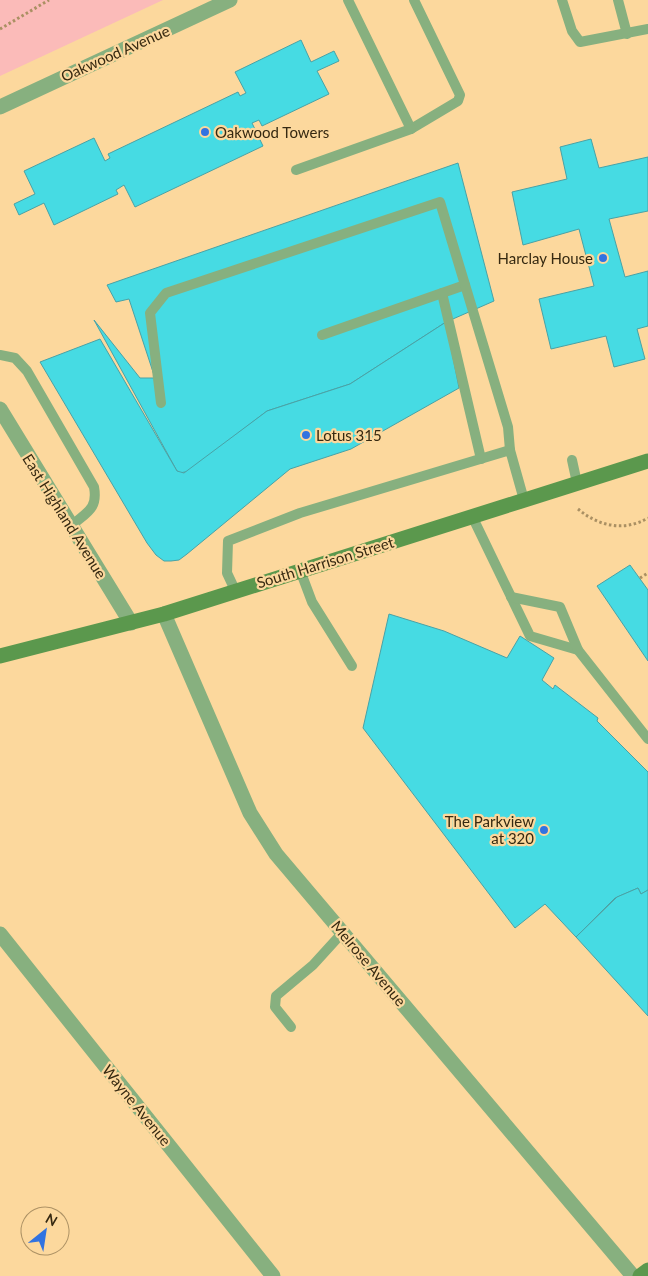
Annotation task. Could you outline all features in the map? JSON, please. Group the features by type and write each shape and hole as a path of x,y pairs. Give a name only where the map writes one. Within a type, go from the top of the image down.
{"main road":[{"name":"South Harrison Street","path":"0,656 164,614 648,461"},
{"path":"640,1276 648,1270"}],"street":[{"name":"Oakwood Avenue","path":"0,107 230,0"},
{"name":"East Highland Avenue","path":"0,409 131,623"},
{"name":"Melrose Avenue","path":"164,614 250,813 276,854 634,1276"},
{"name":"Wayne Avenue","path":"0,934 273,1276"}],"lane":[{"path":"348,0 411,129"},
{"path":"296,170 411,129 458,100 460,94 414,0"},
{"path":"562,0 572,31 580,42 648,29"},
{"path":"618,0 627,34"},
{"path":"161,403 150,313 166,293 440,202 508,427 510,450 524,500"},
{"path":"322,335 465,285"},
{"path":"442,293 481,459"},
{"path":"0,356 15,358 27,370 94,487 96,499 93,508 72,526"},
{"path":"235,590 227,572 228,541 300,513 510,450"},
{"path":"572,460 577,483"},
{"path":"472,516 530,636 578,650"},
{"path":"300,570 312,602 352,666"},
{"path":"512,597 560,608 578,650 648,738"},
{"path":"291,1027 275,1007 276,996 313,965 343,932"}],"path":[{"path":"0,29 50,0"},
{"path":"578,509 590,519 600,524 618,526 634,524 648,519"},
{"path":"640,578 648,573"}],"shaded area":[{"path":"0,0 163,0 0,76"}],"building":[{"name":"Oakwood Towers","path":"301,40 311,62 334,51 339,61 317,71 329,94 262,126 259,120 252,123 263,146 135,207 124,185 116,190 118,194 54,225 44,203 19,215 14,204 35,194 24,171 94,138 105,161 110,158 108,154 238,92 240,96 246,93 235,72"},
{"name":"Harclay House","path":"591,139 599,168 648,157 648,211 609,219 625,277 648,271 648,326 637,329 645,359 614,367 606,336 551,349 539,299 594,286 579,229 523,245 512,192 567,179 560,147"},
{"path":"458,163 494,301 446,322 350,384 267,411 189,471 180,473 177,471 94,320 140,378 155,378 129,299 116,302 107,285"},
{"name":"Lotus 315","path":"446,322 459,388 351,449 290,469 187,554 179,560 171,561 164,561 156,555 147,543 40,362 100,339 177,471 184,473 267,411 350,384"},
{"path":"630,565 648,590 648,661 597,586"},
{"name":"The Parkview at 320","path":"389,614 444,631 507,658 520,636 554,658 542,680 553,689 555,685 598,718 597,721 648,772 648,890 641,894 638,888 615,898 576,937 545,904 515,928 363,728"},
{"path":"638,888 641,894 648,890 648,1016 576,937 617,897"}],"place":[{"name":"Oakwood Towers","path":"205,132"},
{"name":"Harclay House","path":"603,258"},
{"name":"Lotus 315","path":"306,435"},
{"name":"The Parkview at 320","path":"544,830"}]}
